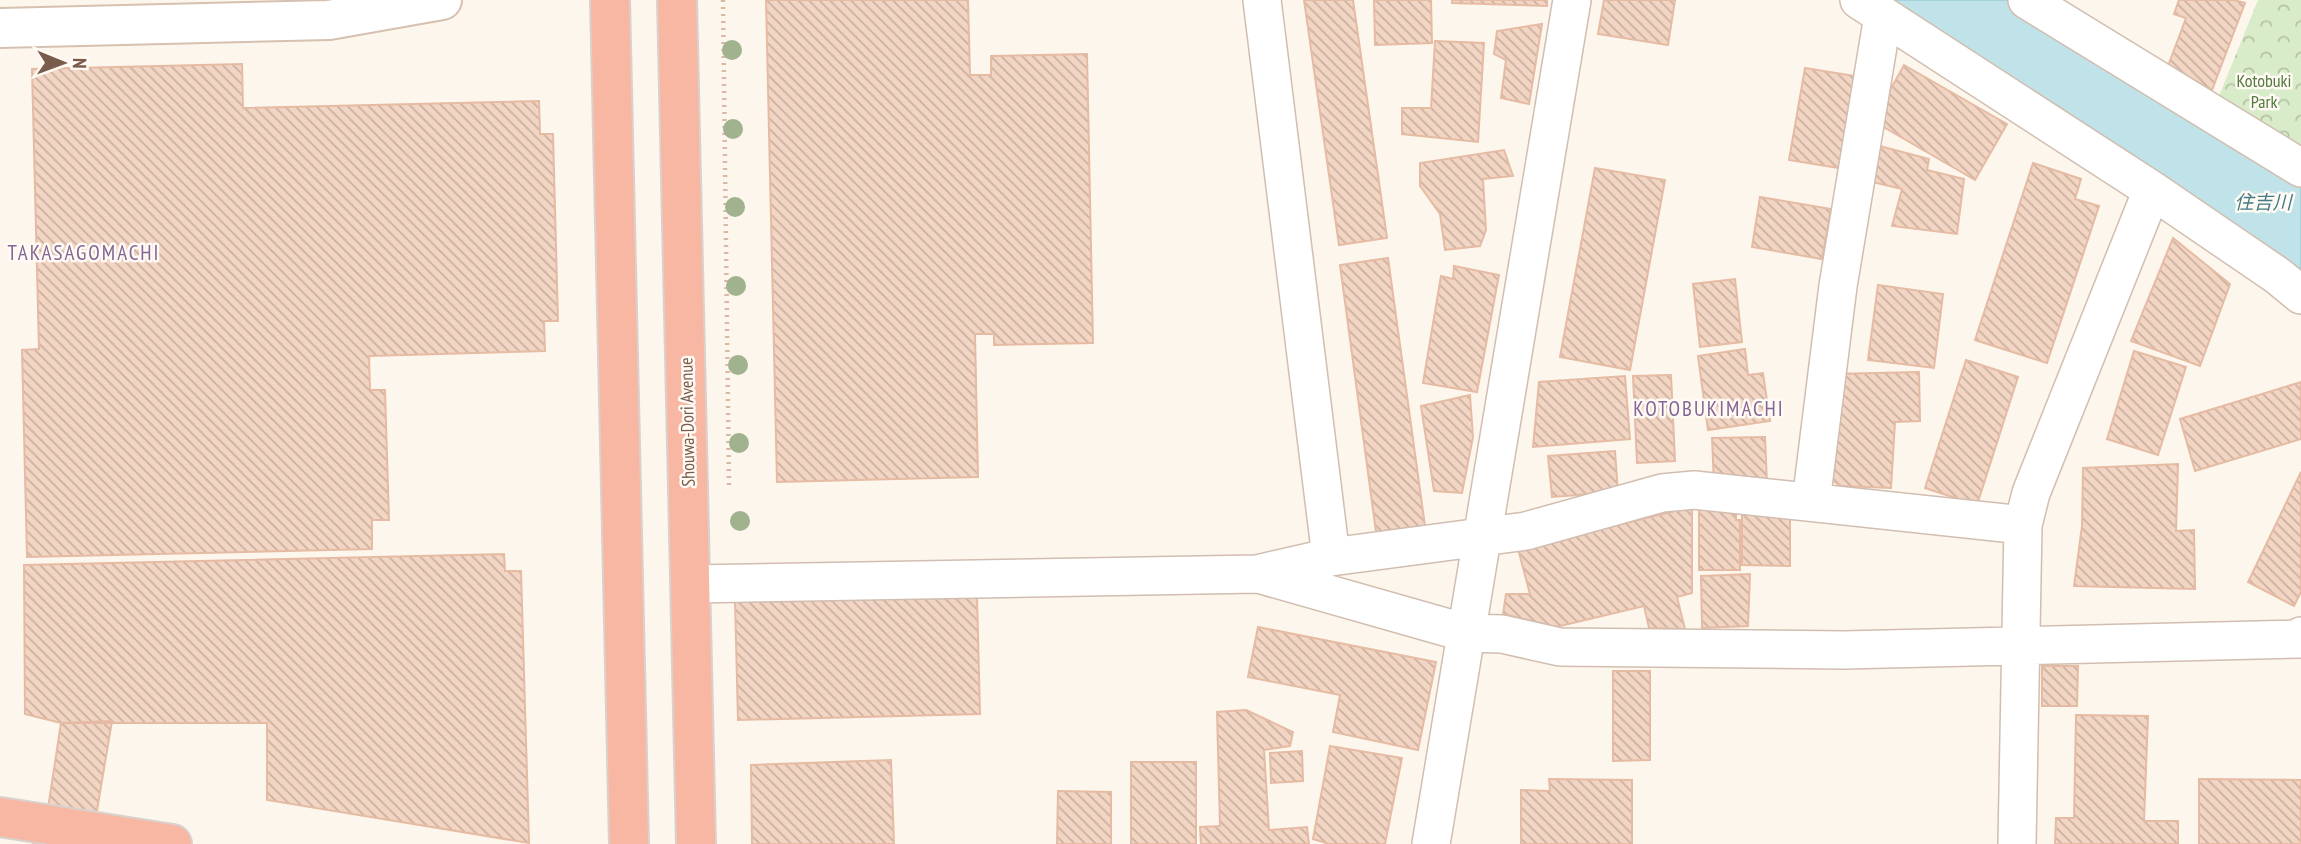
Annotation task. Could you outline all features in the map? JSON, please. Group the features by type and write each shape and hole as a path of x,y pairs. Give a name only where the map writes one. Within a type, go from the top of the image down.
{"highway":[{"path":"610,0 629,844"},
{"name":"Shouwa-Dori Avenue","path":"677,0 696,844"},
{"path":"0,817 172,844"}],"street":[{"path":"0,28 328,20 442,0"},
{"path":"1262,0 1331,557"},
{"path":"1431,844 1572,0"},
{"path":"2027,0 2301,168"},
{"path":"1811,502 1871,8 2152,190 2278,276 2301,295"},
{"path":"2017,844 2023,525 2031,493 2152,190"},
{"path":"690,584 1258,574 1331,557 1482,539 1526,531 1661,493 1695,490 2023,525"},
{"path":"1258,574 1466,633 1502,634 1560,647 1844,650 2300,639 2301,636"}],"path":[{"path":"723,0 729,495"}],"green space":[{"name":"Kotobuki Park","path":"2258,0 2301,0 2301,155 2215,106"}],"water":[{"name":"住吉川","path":"1882,0 2008,0 2301,182 2301,271"}],"building":[{"path":"766,0 968,0 970,75 991,75 991,56 1087,54 1093,343 994,345 994,334 975,334 978,477 777,482"},
{"path":"1304,0 1353,0 1387,238 1339,245"},
{"path":"1374,0 1431,0 1432,43 1375,45"},
{"path":"1452,0 1547,0 1547,6 1452,3"},
{"path":"1604,0 1675,0 1668,45 1598,34"},
{"path":"2179,0 2234,0 2245,3 2212,90 2168,66 2186,18 2174,14"},
{"path":"1542,24 1529,104 1501,98 1506,60 1494,54 1497,31"},
{"path":"1435,41 1484,43 1478,142 1402,134 1402,108 1431,108"},
{"path":"242,64 243,108 539,101 540,134 553,134 558,321 544,321 545,351 369,356 370,390 385,390 389,520 372,520 372,549 27,557 22,350 39,349 32,69"},
{"path":"1904,65 2007,124 1975,180 1873,121"},
{"path":"1805,68 1855,76 1839,168 1789,160"},
{"path":"1872,144 1929,159 1927,170 1964,179 1957,234 1892,226 1902,189 1864,180"},
{"path":"1504,150 1513,176 1483,179 1486,230 1480,246 1445,250 1440,214 1420,186 1420,163"},
{"path":"2033,163 2081,179 2075,199 2099,206 2047,363 1975,340"},
{"path":"1595,168 1665,180 1630,370 1560,357"},
{"path":"1760,197 1831,209 1822,259 1752,247"},
{"path":"2173,238 2230,284 2200,366 2131,341"},
{"path":"1388,258 1425,526 1376,532 1340,265"},
{"path":"1454,266 1499,275 1477,392 1423,383 1441,276 1453,279"},
{"path":"1735,279 1742,342 1700,347 1693,284"},
{"path":"1878,285 1943,294 1934,368 1868,360"},
{"path":"1745,349 1748,375 1763,373 1770,421 1708,430 1698,356"},
{"path":"2134,351 2186,367 2158,455 2107,439"},
{"path":"1966,360 2018,377 1977,505 1925,488"},
{"path":"1919,372 1920,421 1895,422 1891,488 1840,486 1824,473 1834,374"},
{"path":"1671,375 1675,461 1637,463 1633,376"},
{"path":"1625,376 1630,439 1533,447 1539,382"},
{"path":"2301,382 2301,439 2195,471 2180,419"},
{"path":"1470,395 1473,437 1462,493 1434,491 1421,406"},
{"path":"1765,437 1767,483 1714,485 1712,438"},
{"path":"1615,451 1618,492 1552,497 1548,456"},
{"path":"2178,464 2176,531 2194,530 2195,589 2074,586 2082,526 2083,468"},
{"path":"2301,472 2301,592 2294,606 2248,582"},
{"path":"1692,507 1692,593 1677,597 1685,629 1649,628 1644,606 1556,627 1503,614 1506,594 1530,594 1518,549"},
{"path":"1699,508 1736,508 1736,520 1740,520 1740,570 1699,570"},
{"path":"1742,515 1790,515 1790,566 1742,565"},
{"path":"504,554 505,571 521,571 529,843 267,800 267,723 61,723 25,714 24,565"},
{"path":"1750,574 1748,626 1702,628 1701,576"},
{"path":"977,596 980,714 738,720 735,602"},
{"path":"1258,627 1436,662 1418,750 1333,732 1340,695 1248,677"},
{"path":"2042,666 2078,666 2077,706 2042,706"},
{"path":"1613,671 1650,671 1650,760 1613,761"},
{"path":"1246,710 1293,732 1290,746 1264,750 1269,830 1307,827 1309,844 1201,844 1200,827 1220,826 1217,712"},
{"path":"2076,715 2148,716 2144,821 2178,821 2178,844 2055,844 2056,818 2074,818"},
{"path":"112,721 92,840 94,844 33,844 45,828 61,723"},
{"path":"1330,746 1402,758 1385,844 1329,844 1313,839"},
{"path":"1302,751 1303,781 1271,783 1270,753"},
{"path":"891,760 894,844 752,844 751,765"},
{"path":"1131,762 1196,762 1196,844 1131,844"},
{"path":"1549,779 1632,780 1632,844 1521,844 1521,790 1550,791"},
{"path":"2199,779 2301,780 2301,844 2199,844"},
{"path":"1058,791 1111,792 1111,844 1057,844"}],"district":[{"name":"TAKASAGOMACHI","path":"84,252"},
{"name":"KOTOBUKIMACHI","path":"1709,408"}]}
